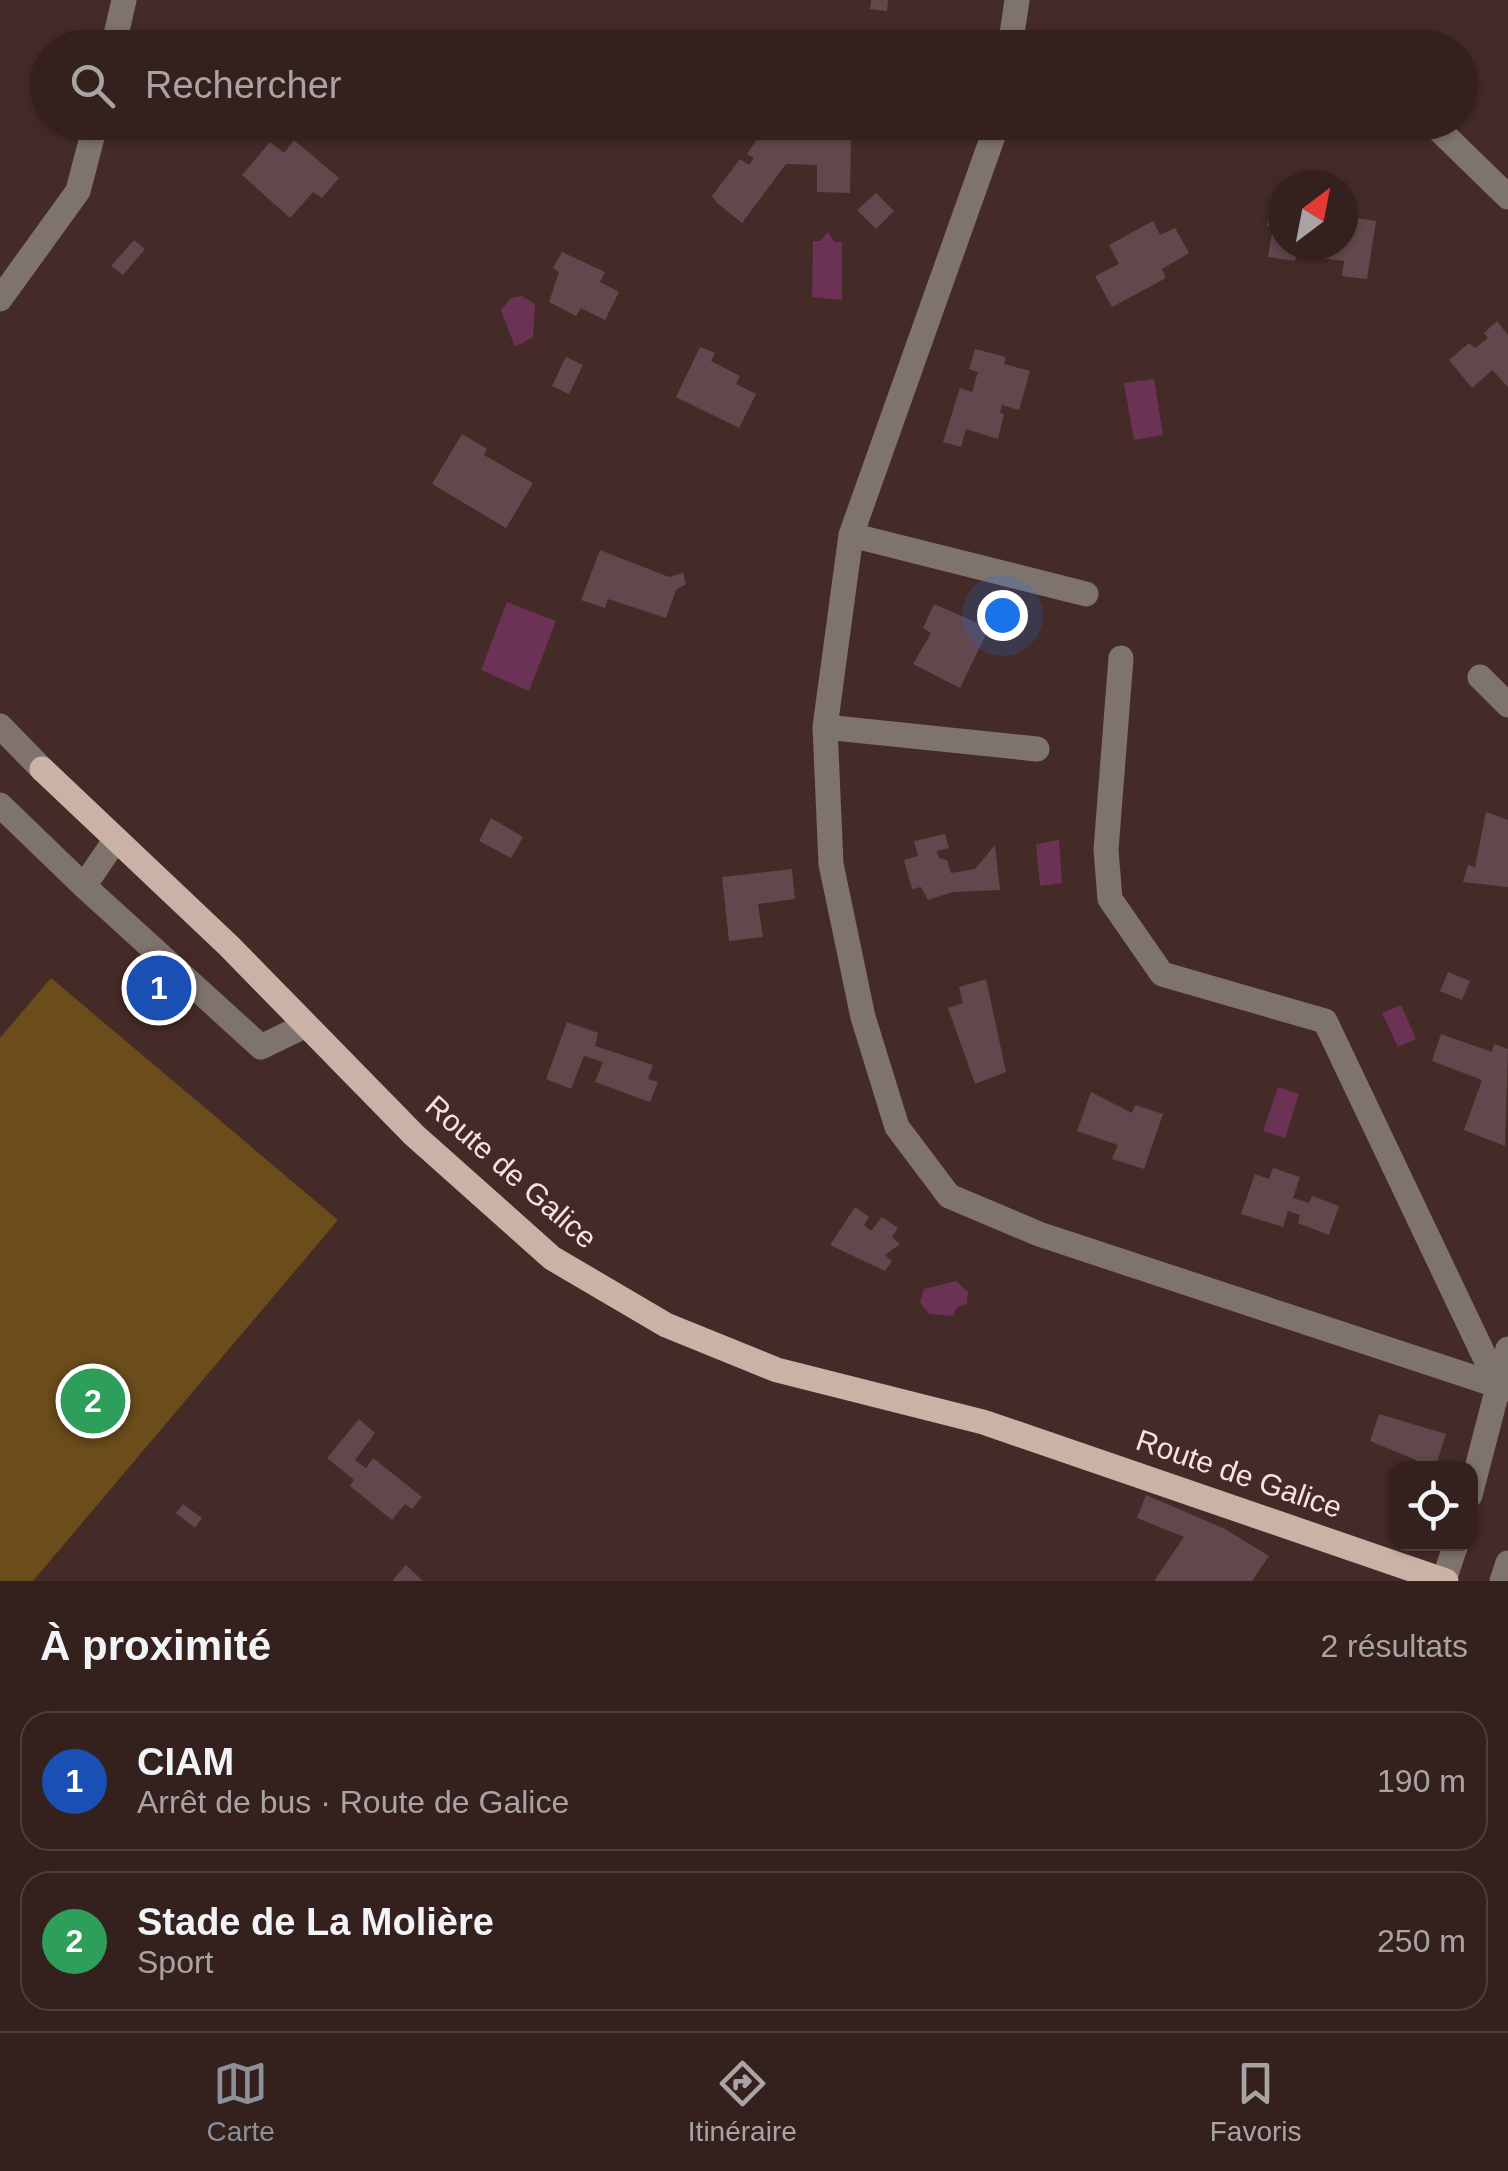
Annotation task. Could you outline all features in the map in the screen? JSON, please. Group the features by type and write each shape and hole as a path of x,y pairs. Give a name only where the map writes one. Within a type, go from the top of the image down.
{"main road":[{"name":"Route de Galice","path":"42,769 414,1134 552,1258 666,1326 777,1370 983,1422 1445,1581"}],"street":[{"path":"117,30 124,0"},
{"path":"1013,30 1017,0"},
{"path":"0,299 78,190 91,140"},
{"path":"992,140 851,534 825,727 831,864 862,1016 897,1127 949,1196 1039,1234 1503,1387"},
{"path":"1449,140 1508,198"},
{"path":"851,534 1086,594"},
{"path":"1121,658 1106,850 1110,899 1162,974 1324,1021 1503,1387"},
{"path":"1480,677 1508,705"},
{"name":"Route de Galice","path":"0,726 42,769"},
{"path":"825,727 1037,749"},
{"path":"0,805 261,1047 306,1025"},
{"path":"84,886 116,838"},
{"path":"1478,1469 1503,1387 1508,1349"},
{"path":"1445,1581 1454,1551"},
{"path":"1502,1581 1508,1563"}],"shaded area":[{"path":"828,232 834,242 842,242 842,300 812,297 813,241 820,241"},
{"path":"522,296 535,304 533,337 515,347 501,310 511,298"},
{"path":"1154,379 1163,435 1134,440 1124,383"},
{"path":"507,602 556,621 529,691 481,670"},
{"path":"1059,840 1062,883 1040,886 1036,844"},
{"path":"51,978 338,1220 33,1581 0,1581 0,1038"},
{"path":"1401,1005 1416,1039 1398,1047 1382,1013"},
{"path":"1278,1087 1299,1094 1285,1138 1263,1131"},
{"path":"956,1281 968,1292 967,1304 957,1307 953,1316 929,1314 920,1302 924,1289"}],"building":[{"path":"871,0 888,0 887,11 870,9"},
{"path":"294,140 339,178 322,198 313,192 290,218 242,175 270,142 284,153"},
{"path":"756,140 851,140 850,193 817,192 817,165 786,164 742,223 712,196 740,159 749,165 754,158 747,154"},
{"path":"876,193 894,211 876,229 857,210"},
{"path":"1358,218 1376,221 1367,279 1342,276 1344,261 1337,260 1358,260"},
{"path":"1153,221 1160,235 1175,228 1189,253 1162,269 1166,278 1112,307 1095,276 1119,264 1109,245"},
{"path":"134,240 145,249 123,275 111,266"},
{"path":"562,252 605,272 600,282 619,292 605,320 581,308 576,316 549,302 559,272 553,268"},
{"path":"1497,321 1508,335 1508,387 1492,370 1472,388 1449,360 1469,343 1475,348 1488,338 1484,333"},
{"path":"700,347 715,353 711,361 740,376 736,384 756,394 739,428 676,397"},
{"path":"975,349 1006,357 1004,364 1030,371 1019,410 1002,405 1000,413 1004,414 998,439 966,429 961,447 943,442 960,388 972,392 978,372 969,369"},
{"path":"566,357 583,365 569,394 552,386"},
{"path":"462,434 487,449 484,455 533,483 506,528 432,484"},
{"path":"600,550 669,577 683,573 686,584 676,590 666,618 608,599 605,608 581,600"},
{"path":"934,604 989,628 960,688 913,664 931,633 923,628"},
{"path":"1486,812 1508,820 1508,887 1463,882 1468,865 1475,867"},
{"path":"491,818 523,837 511,858 479,841"},
{"path":"945,834 949,848 937,851 939,858 947,860 951,873 975,869 995,845 1000,890 953,892 928,900 921,887 912,889 904,860 918,856 914,841"},
{"path":"792,869 795,899 758,904 763,937 729,941 722,877"},
{"path":"1448,972 1470,981 1462,1000 1440,991"},
{"path":"986,979 1006,1072 975,1084 948,1008 963,1003 959,987"},
{"path":"567,1022 598,1033 595,1046 653,1065 648,1079 658,1082 650,1102 595,1082 603,1062 584,1056 571,1089 546,1079"},
{"path":"1441,1034 1492,1052 1494,1044 1508,1049 1505,1146 1464,1130 1482,1080 1432,1061"},
{"path":"1091,1092 1132,1113 1135,1105 1163,1114 1144,1169 1112,1159 1118,1145 1077,1131"},
{"path":"1273,1168 1300,1177 1293,1198 1309,1203 1312,1196 1339,1206 1329,1235 1298,1223 1300,1215 1288,1211 1283,1227 1241,1214 1255,1174 1269,1179"},
{"path":"855,1207 869,1217 864,1225 871,1231 882,1217 898,1228 892,1237 900,1244 885,1255 892,1261 885,1271 830,1245"},
{"path":"1379,1414 1446,1434 1437,1461 1416,1461 1370,1441"},
{"path":"359,1419 375,1433 355,1460 366,1468 373,1458 422,1497 412,1509 405,1504 392,1520 350,1486 354,1480 327,1458"},
{"path":"1146,1495 1225,1529 1269,1556 1252,1581 1154,1581 1184,1537 1137,1518"},
{"path":"183,1504 202,1518 195,1528 176,1513"},
{"path":"406,1565 423,1581 392,1581"}],"place":[{"name":"CIAM","path":"159,988"},
{"name":"Stade de La Molière","path":"93,1401"}]}
